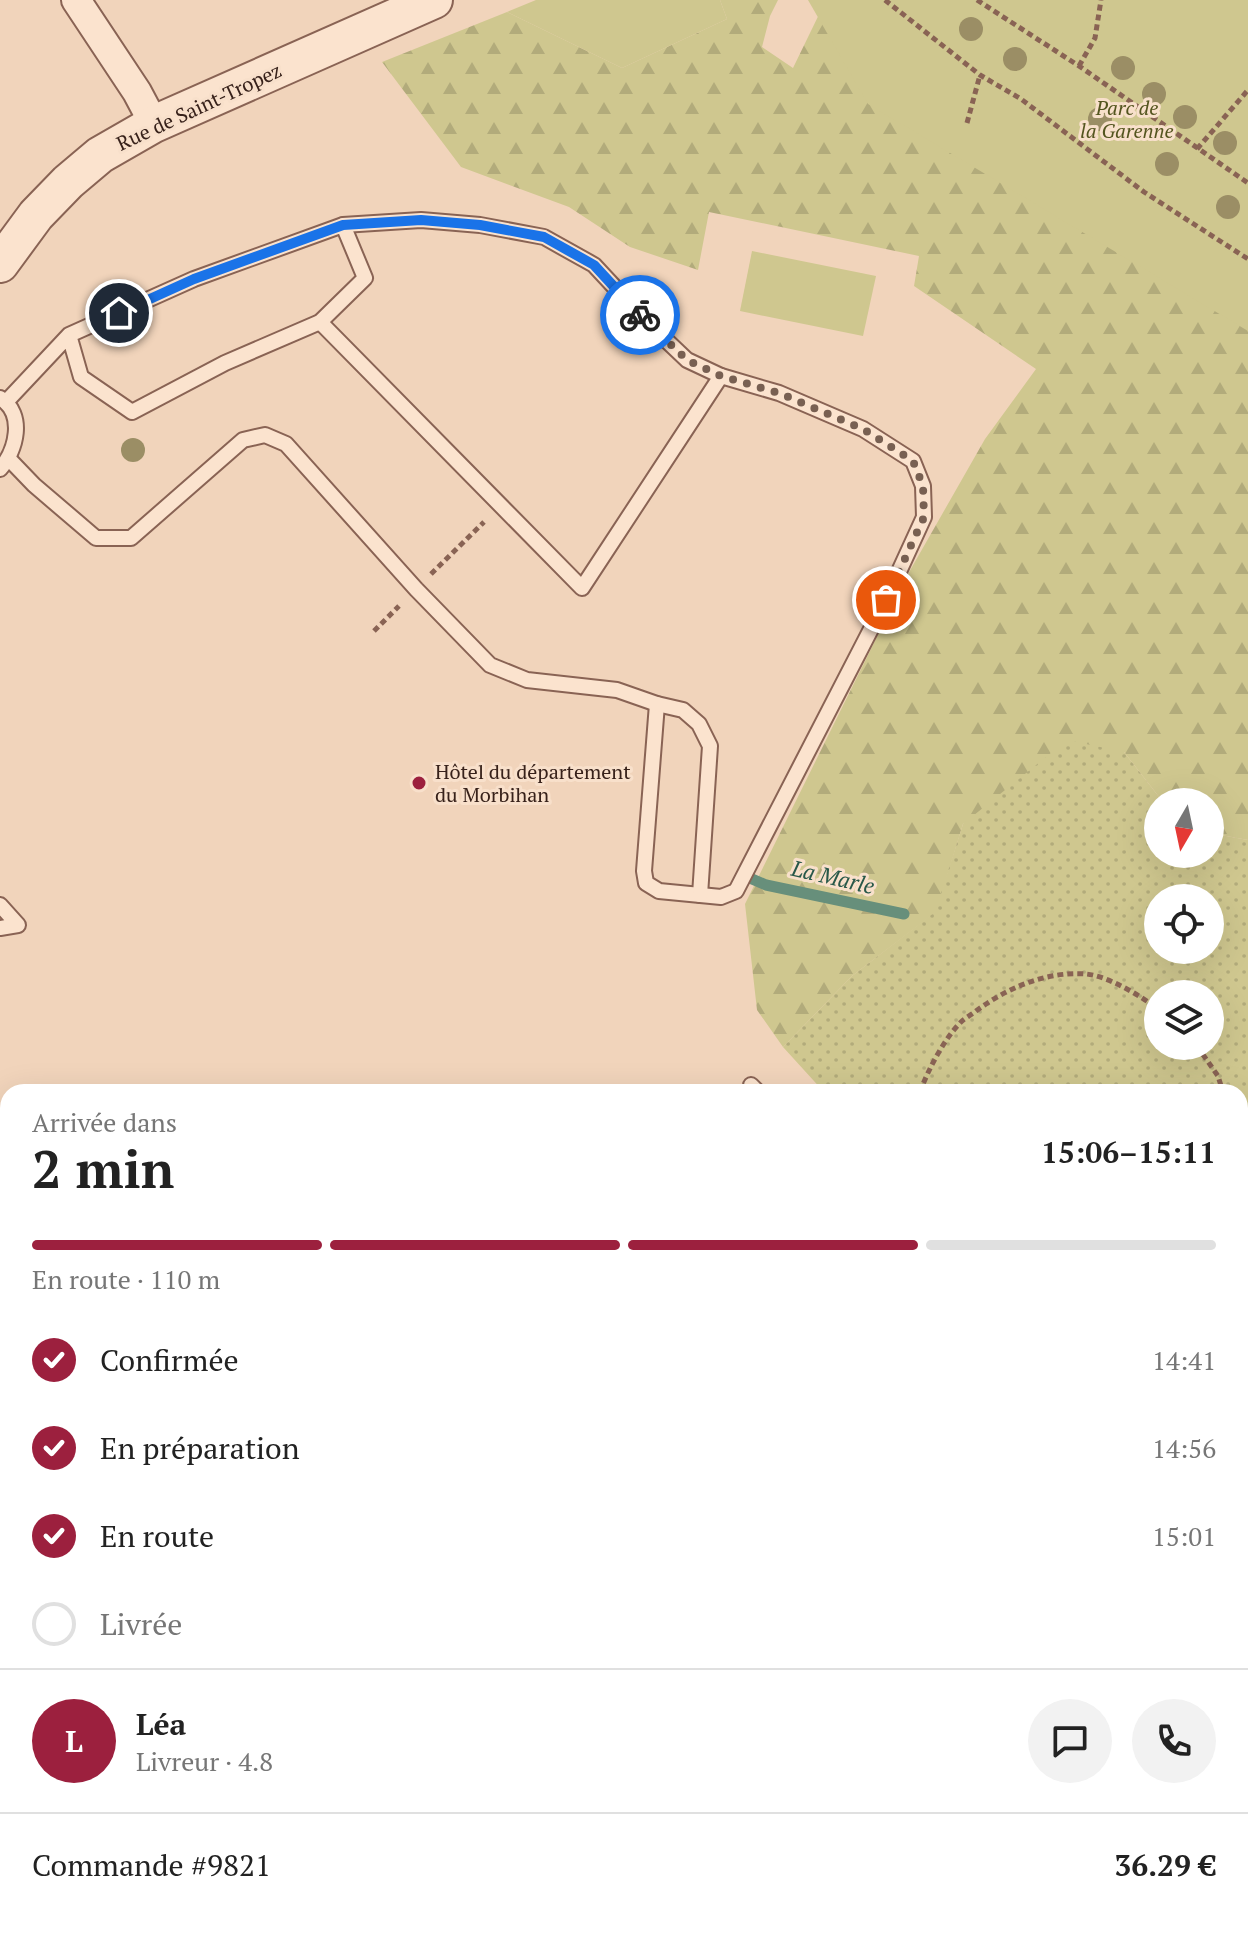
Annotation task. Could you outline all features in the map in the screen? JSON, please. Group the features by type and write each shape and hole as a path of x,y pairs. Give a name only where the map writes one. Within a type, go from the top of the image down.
{"street":[{"path":"76,0 137,92 154,124"},
{"name":"Rue de Saint-Tropez","path":"0,264 36,215 100,155 154,124 434,0"}],"lane":[{"path":"657,704 644,871 646,883 659,891 700,895 721,897 736,891 741,884 886,600 924,517 923,486 913,461 863,429 779,393 721,376 687,360 594,265 544,237 480,225 421,220 343,225 194,279 69,335 3,400 14,417 17,433 4,464 34,485 96,538 131,538 243,440 265,435 286,444 416,589 490,665 527,680 617,690 683,710 699,724 710,746 700,895"},
{"path":"69,335 81,377 132,412 225,363 320,322 365,278 343,225"},
{"path":"320,322 582,588 721,376"},
{"path":"0,905 18,925 0,928"}],"path":[{"path":"885,0 980,75 1021,99 1144,192 1248,259"},
{"path":"977,0 1248,183"},
{"path":"1079,66 1095,38 1101,0"},
{"path":"967,123 980,75"},
{"path":"1197,149 1248,90"},
{"path":"374,631 501,506"},
{"path":"924,1084 940,1051 961,1022 1018,986 1050,976 1088,974 1127,988 1144,1000"},
{"path":"1207,1060 1220,1084"}],"green space":[{"path":"536,0 720,0 727,19 622,68 507,12"},
{"path":"720,0 778,0 770,16 762,47 793,68 826,0 1248,284 1248,840 1224,836 1224,788 1152,788 1124,752 963,824 936,912 852,976 783,1047 757,1010 745,904 908,574 985,439 1036,369 914,286 919,256 709,212 698,270 630,247 569,207 461,167 382,62 507,12 622,68 727,19"},
{"name":"Parc de la Garenne","path":"808,0 1248,0 1248,331 868,104"},
{"path":"752,251 876,276 863,336 740,311"},
{"path":"1067,740 1124,752 1152,788 1144,788 1144,868 1224,868 1224,836 1248,840 1248,1084 817,1084 783,1047 852,976 935,912 963,824"}],"waterway":[{"name":"La Marle","path":"752,879 766,885 904,914"}],"way so far":[{"path":"640,315 687,360 721,376 779,393 863,429 913,461 923,486 924,517 886,600"}],"place":[{"name":"Hôtel du département du Morbihan","path":"419,783"}],"route":[{"path":"119,313 194,279 343,225 421,220 480,225 544,237 594,265 640,315"}]}
